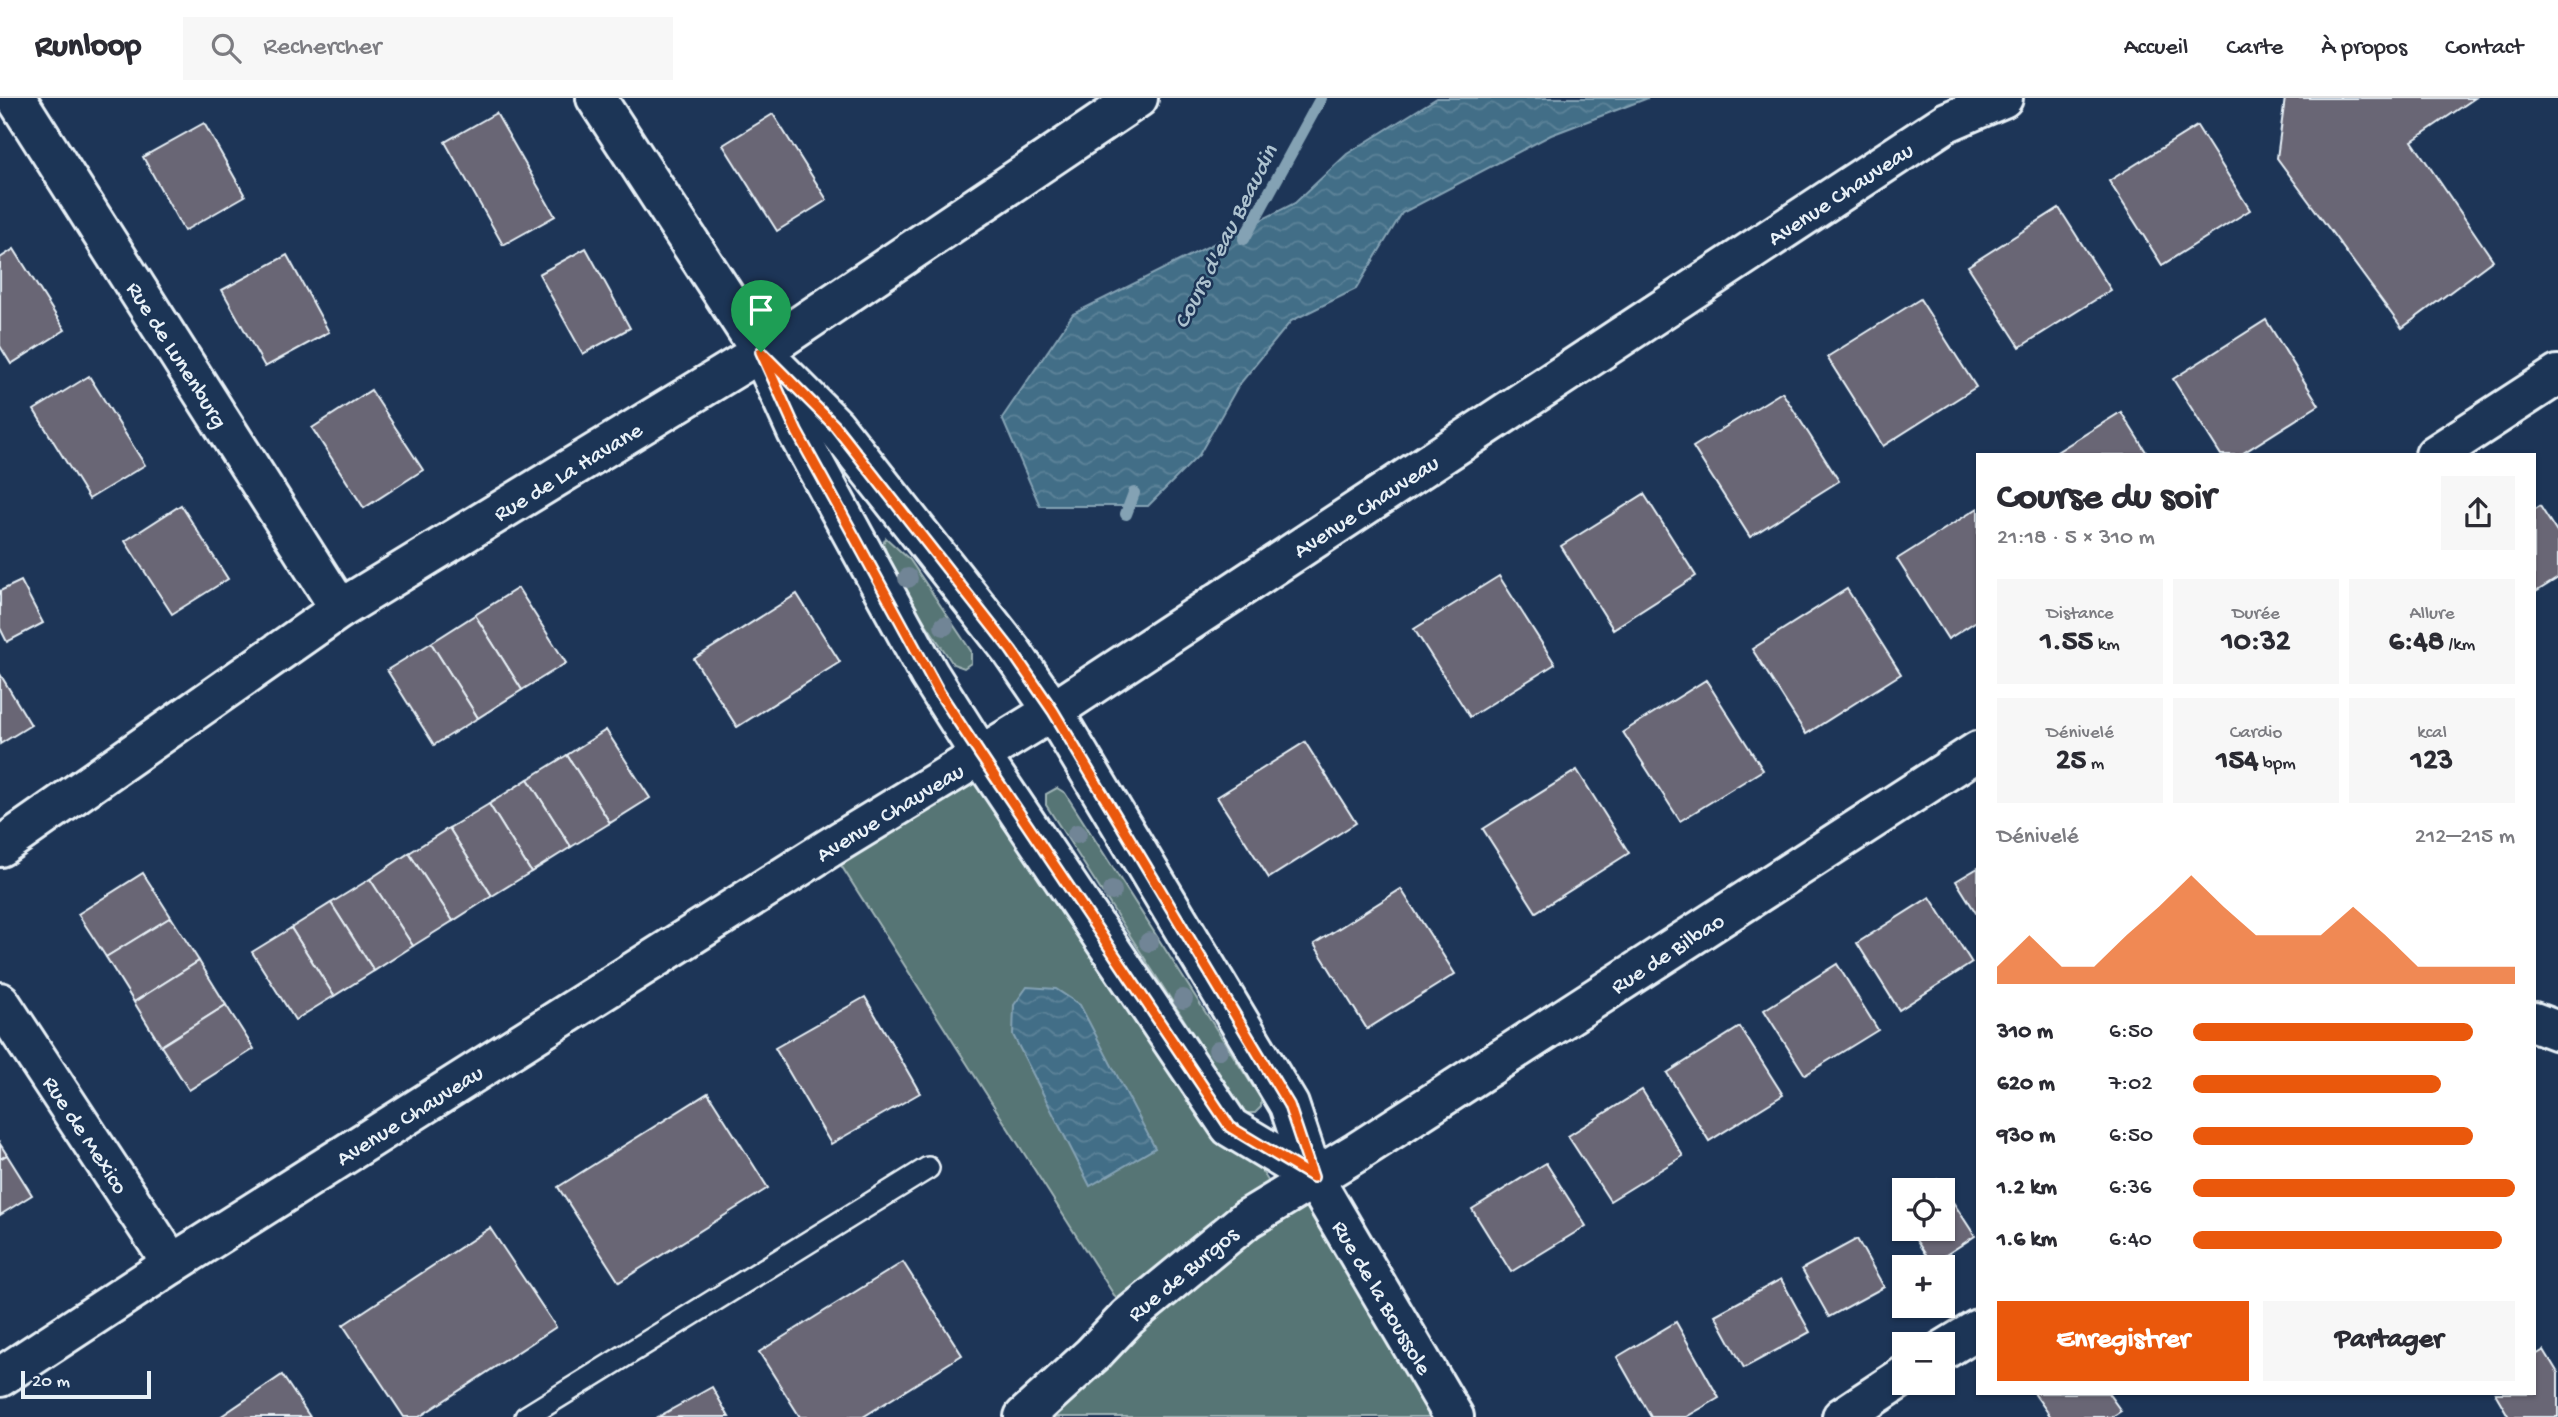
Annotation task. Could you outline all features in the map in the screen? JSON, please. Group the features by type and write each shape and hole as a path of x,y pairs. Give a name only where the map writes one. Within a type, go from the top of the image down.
{"street":[{"name":"Rue de Lunenburg","path":"16,98 340,609"},
{"path":"596,98 761,352"},
{"name":"Rue de La Havane","path":"0,847 340,609 761,352 1138,98"},
{"name":"Avenue Chauveau","path":"0,1377 172,1264 830,848 1053,711 1959,110 2003,98"},
{"name":"Rue de la Boussole","path":"761,352 835,426 1011,650 1053,711 1289,1105 1313,1177 1454,1417"},
{"name":"Rue de la Boussole","path":"761,352 797,432 939,692 981,756 1230,1127 1313,1177"},
{"path":"2438,453 2555,382"},
{"name":"Rue de Bilbao","path":"1357,1152 1976,752"},
{"name":"Rue de Mexico","path":"0,1002 172,1264"},
{"path":"2536,1023 2558,1031"},
{"name":"Rue de Burgos","path":"1024,1417 1092,1355 1128,1317 1237,1227 1313,1177 1357,1152"},
{"path":"1955,1343 1976,1330"},
{"path":"1842,1417 1892,1384"}],"lane":[{"path":"526,1417 928,1168"}],"green space":[{"path":"886,538 910,560 971,651 971,663 964,668 953,664 896,579 883,543"},
{"path":"981,756 1290,1213 1305,1186 1454,1417 1024,1417 1128,1317 830,848"},
{"path":"1057,788 1065,793 1261,1099 1261,1107 1255,1113 1244,1113 1046,805 1046,794"}],"water":[{"path":"1437,98 1648,98 1551,135 1402,213 1356,289 1291,321 1238,386 1199,455 1148,506 1040,506 1002,418 1073,314 1295,203 1347,154"},
{"path":"1027,987 1056,989 1080,1005 1155,1148 1090,1186 1013,1035 1014,1005"}],"building":[{"path":"2285,98 2475,98 2412,141 2493,260 2402,328 2277,158"},
{"path":"496,113 555,216 503,245 445,142"},
{"path":"773,114 827,200 777,231 723,145"},
{"path":"204,123 245,196 184,231 143,157"},
{"path":"2197,126 2250,210 2162,265 2109,181"},
{"path":"2059,208 2111,290 2020,347 1968,266"},
{"path":"586,248 630,328 583,354 539,274"},
{"path":"14,249 65,330 11,364 0,346 0,258"},
{"path":"287,255 329,332 265,367 222,290"},
{"path":"1920,299 1976,387 1883,446 1827,357"},
{"path":"2266,320 2319,405 2243,453 2220,453 2173,379"},
{"path":"89,376 145,465 89,499 34,410"},
{"path":"371,390 423,470 364,508 312,428"},
{"path":"1782,392 1839,481 1750,537 1693,447"},
{"path":"2121,412 2147,453 2055,453"},
{"path":"1644,494 1696,576 1613,629 1561,546"},
{"path":"181,505 228,579 172,614 125,541"},
{"path":"2540,506 2558,534 2558,578 2536,592 2536,509"},
{"path":"1976,509 1976,621 1948,639 1897,559"},
{"path":"1499,576 1555,664 1470,717 1414,629"},
{"path":"21,581 43,623 7,642 0,628 0,591"},
{"path":"518,588 566,663 522,690 475,615"},
{"path":"1847,589 1901,674 1806,734 1752,649"},
{"path":"797,594 840,662 737,727 694,659"},
{"path":"475,615 522,690 478,718 431,643"},
{"path":"431,643 478,718 434,745 387,670"},
{"path":"0,674 31,725 0,744"},
{"path":"1706,680 1763,770 1680,821 1623,732"},
{"path":"606,730 650,798 610,823 567,755"},
{"path":"1305,742 1356,823 1269,878 1217,797"},
{"path":"567,755 610,823 571,847 528,779"},
{"path":"1577,770 1629,853 1536,912 1483,829"},
{"path":"528,779 571,847 531,872 489,804"},
{"path":"489,804 531,872 492,896 449,828"},
{"path":"449,828 492,896 453,921 409,853"},
{"path":"409,853 453,921 413,946 370,879"},
{"path":"1976,869 1976,913 1956,881"},
{"path":"143,873 171,917 106,957 78,914"},
{"path":"370,879 413,946 374,971 331,903"},
{"path":"1401,889 1455,974 1367,1029 1314,944"},
{"path":"1930,897 1972,963 1899,1010 1857,943"},
{"path":"331,903 374,971 334,996 291,928"},
{"path":"171,917 199,961 134,1002 106,957"},
{"path":"291,928 334,996 295,1020 252,952"},
{"path":"199,961 226,1005 161,1046 134,1002"},
{"path":"1837,964 1878,1030 1805,1075 1764,1010"},
{"path":"865,997 920,1093 831,1144 775,1048"},
{"path":"226,1005 254,1049 189,1090 161,1046"},
{"path":"1740,1027 1783,1095 1709,1141 1667,1073"},
{"path":"1642,1090 1683,1156 1610,1201 1568,1136"},
{"path":"708,1093 768,1188 619,1282 558,1187"},
{"path":"0,1144 7,1155 0,1159"},
{"path":"7,1155 32,1195 0,1215 0,1159"},
{"path":"1546,1163 1586,1226 1511,1272 1472,1209"},
{"path":"1955,1205 1975,1236 1946,1255 1926,1255 1917,1241 1955,1241"},
{"path":"490,1228 556,1327 419,1417 404,1417 343,1325"},
{"path":"1857,1239 1884,1287 1829,1317 1802,1269"},
{"path":"903,1262 962,1355 863,1417 800,1417 759,1352"},
{"path":"1781,1279 1810,1332 1744,1368 1715,1315"},
{"path":"1676,1322 1719,1398 1686,1417 1651,1417 1617,1357"},
{"path":"2544,1350 2558,1373 2558,1417 2509,1417 2496,1395 2536,1395 2536,1355"},
{"path":"282,1375 310,1417 220,1417"},
{"path":"712,1387 729,1417 658,1417"},
{"path":"2035,1395 2109,1395 2121,1411 2112,1417 2051,1417"}],"waterway":[{"name":"Cours d'eau Beaudin","path":"1244,239 1321,98"},
{"name":"Cours d'eau Beaudin","path":"1126,514 1134,493"}],"route":[{"path":"761,352 835,426 1011,650 1053,711 1289,1105 1313,1177 1230,1127 1036,834 981,756 939,692 797,432 761,352"}]}
